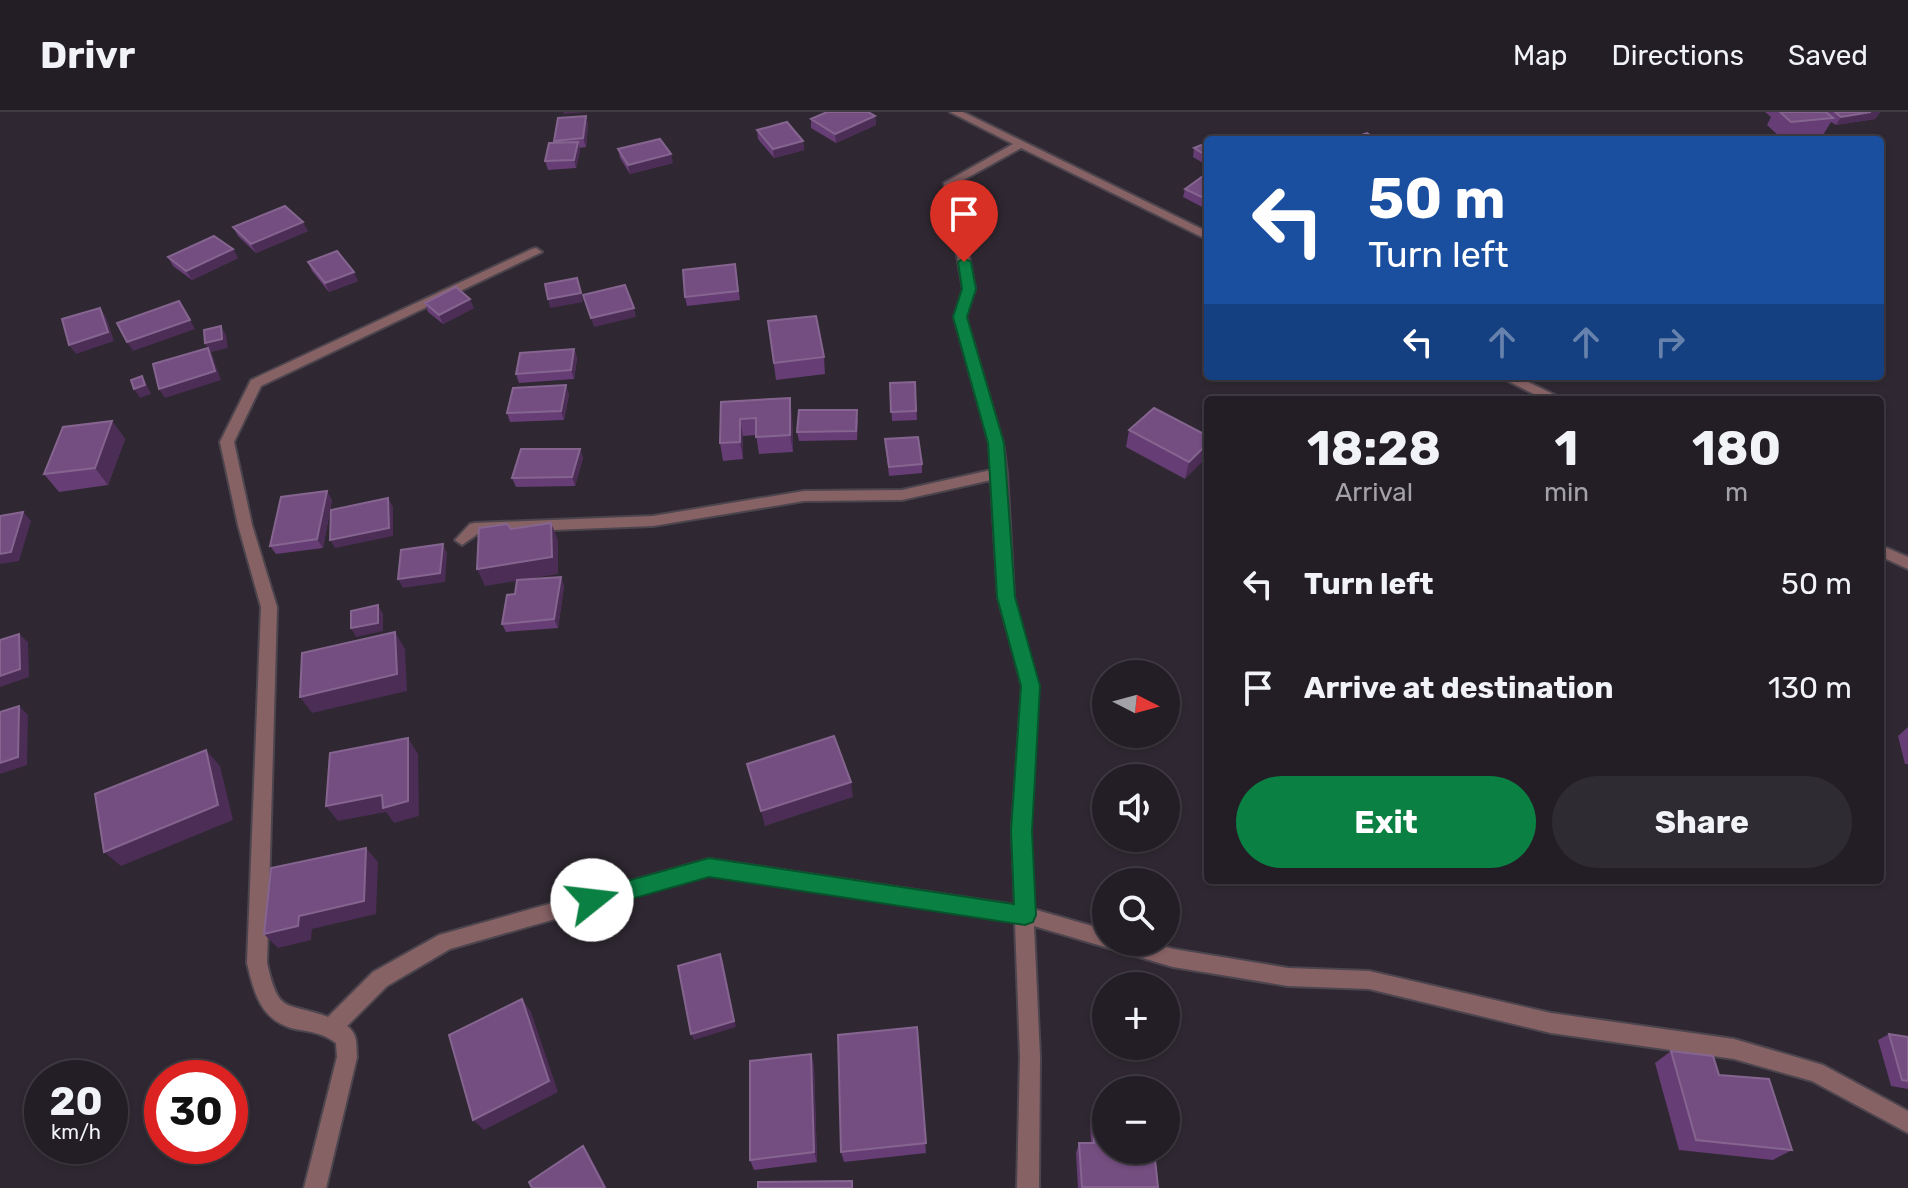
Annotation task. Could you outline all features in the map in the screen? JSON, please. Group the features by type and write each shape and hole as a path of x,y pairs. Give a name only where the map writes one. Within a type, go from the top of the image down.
{"street":[{"path":"955,112 1204,234"},
{"path":"1021,144 950,183 969,289 960,317 996,443 1006,597 1030,686 1021,831 1030,1057 1028,1188"},
{"path":"315,1188 347,1057 346,1038 333,1026 303,1023 278,1013 261,992 257,963 269,607 245,525 227,442 256,383 536,252"},
{"path":"1514,380 1549,396"},
{"path":"462,540 475,528 653,521 804,496 902,495 1000,473"},
{"path":"1884,552 1908,563"},
{"path":"333,1026 380,979 446,941 709,867 1025,915 1092,935"},
{"path":"1166,956 1288,977 1369,980 1551,1023 1734,1049 1816,1072 1908,1123"}],"building":[{"path":"827,112 868,112 875,116 835,134 811,119"},
{"path":"1780,112 1826,112 1833,118 1791,122"},
{"path":"1835,112 1871,112 1841,117"},
{"path":"586,116 583,138 554,141 558,118"},
{"path":"787,122 803,141 773,149 757,130"},
{"path":"660,139 671,154 628,165 618,149"},
{"path":"578,142 574,160 545,161 549,143"},
{"path":"1204,147 1204,154 1194,148"},
{"path":"1204,175 1204,198 1185,189"},
{"path":"285,206 303,222 251,244 233,227"},
{"path":"214,236 233,249 186,271 168,257"},
{"path":"337,251 354,272 325,283 308,262"},
{"path":"735,264 738,291 685,297 683,270"},
{"path":"577,278 581,293 548,299 545,284"},
{"path":"625,285 634,308 591,318 583,295"},
{"path":"456,287 470,299 439,315 425,303"},
{"path":"179,301 190,320 127,342 117,323"},
{"path":"100,308 108,332 69,345 62,319"},
{"path":"816,316 824,357 774,363 768,321"},
{"path":"221,326 222,339 205,343 204,330"},
{"path":"208,348 215,371 159,389 153,364"},
{"path":"574,349 571,370 516,374 520,353"},
{"path":"142,376 145,385 134,389 131,380"},
{"path":"915,382 916,411 891,412 890,383"},
{"path":"566,385 561,411 507,413 513,388"},
{"path":"790,398 790,435 756,437 756,418 740,419 740,442 720,443 721,402"},
{"path":"1154,408 1204,434 1204,447 1189,462 1129,430"},
{"path":"799,410 857,410 856,431 797,432"},
{"path":"112,421 95,468 44,474 63,427"},
{"path":"918,437 922,464 889,467 885,439"},
{"path":"521,449 580,449 572,477 512,478"},
{"path":"327,491 317,539 270,546 281,497"},
{"path":"388,498 389,528 330,540 331,510"},
{"path":"23,512 11,552 0,554 0,516"},
{"path":"551,523 552,557 477,569 479,528 507,524 511,529"},
{"path":"443,544 440,573 398,579 401,550"},
{"path":"561,577 554,619 502,624 507,595 515,594 517,580"},
{"path":"378,605 378,623 351,628 351,611"},
{"path":"395,632 397,674 300,697 302,653"},
{"path":"19,634 20,669 0,676 0,640"},
{"path":"19,706 18,757 0,763 0,712"},
{"path":"834,736 851,782 761,811 747,764"},
{"path":"408,738 408,801 383,808 382,795 326,806 330,753"},
{"path":"206,750 218,805 104,852 95,794"},
{"path":"366,848 364,901 299,916 298,926 264,934 271,868"},
{"path":"720,954 734,1021 691,1034 678,966"},
{"path":"522,999 549,1081 473,1120 449,1035"},
{"path":"917,1027 926,1143 841,1152 838,1035"},
{"path":"1889,1034 1908,1037 1908,1081 1902,1080"},
{"path":"1671,1051 1713,1056 1719,1075 1769,1079 1792,1150 1696,1140"},
{"path":"811,1054 814,1152 750,1160 750,1061"},
{"path":"1079,1143 1092,1143 1092,1164 1156,1164 1158,1187 1082,1187"},
{"path":"583,1146 605,1188 532,1188 529,1182"},
{"path":"852,1181 852,1188 758,1188 758,1182"}],"route":[{"path":"592,900 709,867 1025,915 1021,831 1030,686 1006,597 996,443 960,317 969,289 964,262"}]}
